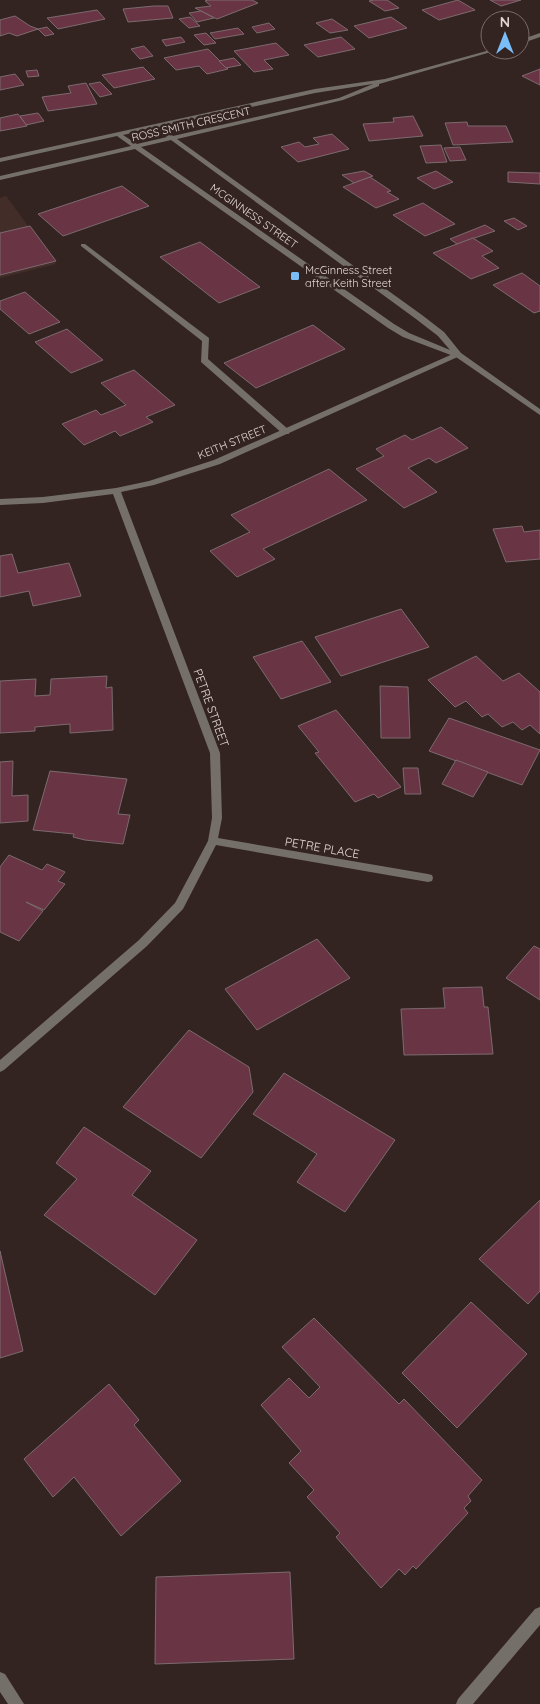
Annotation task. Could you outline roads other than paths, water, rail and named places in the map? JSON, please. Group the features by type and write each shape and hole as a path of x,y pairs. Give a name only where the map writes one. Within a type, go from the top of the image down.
{"street":[{"name":"ROSS SMITH CRESCENT","path":"0,178 341,99 385,81 480,54"},
{"name":"ROSS SMITH CRESCENT","path":"0,160 315,91 385,81"},
{"name":"MCGINNESS STREET","path":"155,126 419,317 441,334 458,355"},
{"name":"MCGINNESS STREET","path":"118,134 391,326 406,335 458,355 540,413"},
{"path":"83,245 206,340 204,360 286,432"},
{"name":"KEITH STREET","path":"0,502 43,500 116,490 151,483 217,462 458,355"},
{"name":"PETRE STREET","path":"0,1068 143,943 179,906 212,841 217,818 215,753 116,490"},
{"name":"PETRE PLACE","path":"212,841 428,878"},
{"path":"463,1704 540,1614"},
{"path":"0,1679 17,1704"}],"place":[{"name":"McGinness Street after Keith Street","path":"295,276"}]}
